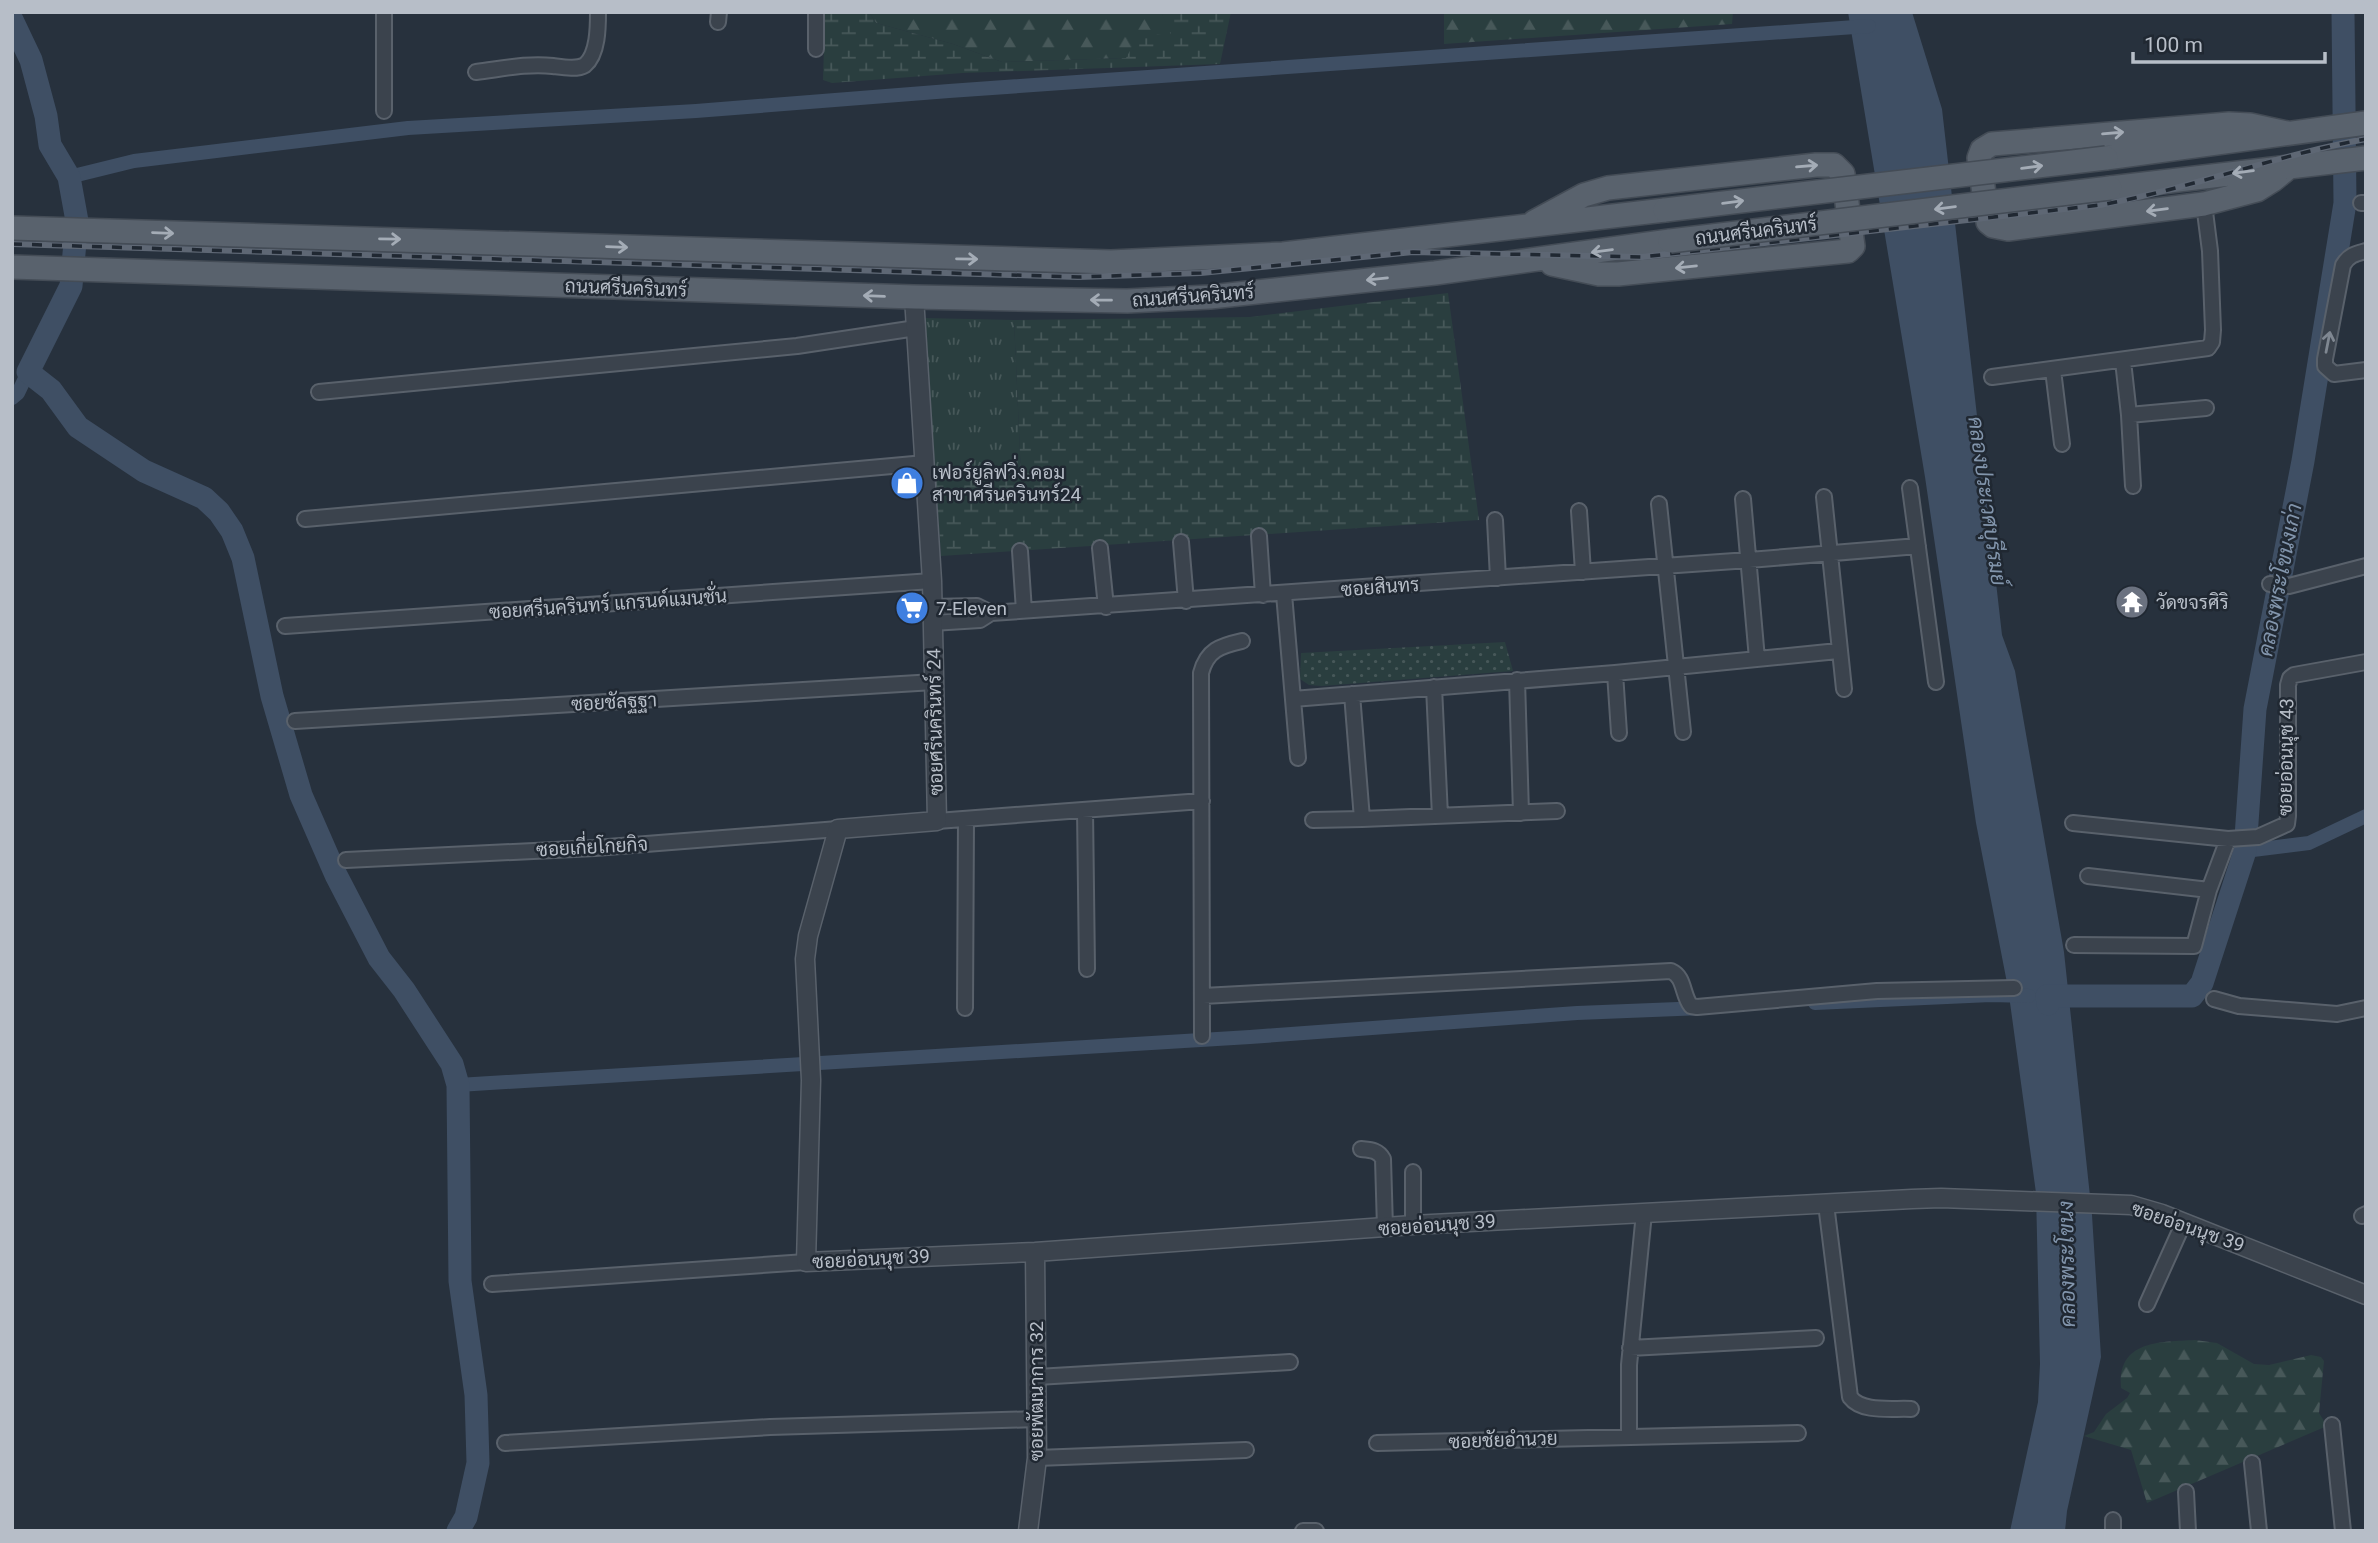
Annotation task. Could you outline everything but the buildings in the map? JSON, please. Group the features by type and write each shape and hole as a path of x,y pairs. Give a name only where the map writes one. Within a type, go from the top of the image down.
{"main road":[{"name":"ถนนศรีนครินทร์","path":"12,228 1111,262 1283,254 2106,158 2366,123"},
{"path":"2287,133 2250,125 2229,124 1992,144 1982,150 1979,158 1988,222 2008,229 2204,204 2257,190 2289,167"},
{"name":"ถนนศรีนครินทร์","path":"12,267 914,297 1127,301 1210,297 1535,260 1670,241 2366,159"},
{"path":"1528,225 1564,204 1608,188 1816,165 1834,166 1843,174 1853,246 1848,251 1618,274 1599,274 1535,260"}],"street":[{"path":"384,12 384,111"},
{"path":"476,72 532,64 577,68 585,65 592,55 598,31 598,12"},
{"path":"816,12 816,49"},
{"path":"1992,377 2204,350 2210,346 2213,330 2210,251 2204,204"},
{"path":"2366,251 2353,254 2343,265 2325,366 2334,374 2366,370"},
{"name":"ซอยศรีนครินทร์ 24","path":"838,829 937,821 932,581 914,297"},
{"path":"319,392 797,346 916,328"},
{"path":"2123,361 2133,486"},
{"path":"2053,370 2062,444"},
{"path":"2129,415 2207,408"},
{"path":"305,519 925,463"},
{"path":"1910,488 1936,682"},
{"path":"1824,497 1844,689"},
{"path":"1743,499 1757,659"},
{"path":"1659,504 1684,732"},
{"path":"1579,511 1583,572"},
{"path":"1495,520 1499,578"},
{"path":"1259,536 1263,595"},
{"path":"1181,541 1185,601"},
{"name":"ซอยสินทร","path":"932,615 976,606 991,613 1107,607 1918,546"},
{"path":"1100,548 1107,607"},
{"path":"1020,551 1024,611"},
{"path":"2279,585 2366,566"},
{"name":"ซอยศรีนครินทร์ แกรนด์แมนชั่น","path":"285,626 932,581"},
{"path":"1284,594 1298,758"},
{"path":"1202,1036 1201,673 1204,661 1222,646 1242,641"},
{"path":"1293,699 1615,673 1838,651"},
{"name":"ซอยอ่อนนุช 43","path":"2073,823 2235,839 2258,837 2287,824 2290,678 2294,675 2366,662"},
{"path":"1615,673 1619,733"},
{"path":"1517,680 1521,813"},
{"name":"ซอยชัลฐฐา","path":"295,721 934,682"},
{"path":"1434,687 1440,816"},
{"path":"1352,694 1362,819"},
{"path":"937,821 1202,801"},
{"path":"1085,810 1087,969"},
{"path":"1313,820 1557,811"},
{"path":"965,1008 966,819"},
{"path":"806,1262 811,1061 805,959 808,936 838,829"},
{"name":"ซอยเกี่ยโกยกิจ","path":"346,860 595,848 838,829"},
{"path":"2074,945 2194,946 2209,890 2235,839"},
{"path":"2088,876 2209,890"},
{"path":"1203,996 1671,971 1679,977 1687,1003 1697,1007 1877,991 2014,988"},
{"path":"2214,999 2239,1006 2337,1014 2366,1008"},
{"path":"1361,1149 1380,1153 1383,1159 1385,1228"},
{"path":"1413,1172 1413,1225"},
{"name":"ซอยอ่อนนุช 39","path":"492,1284 806,1262 1035,1252 1413,1225 1941,1198 2131,1205 2162,1214 2366,1295"},
{"path":"1826,1204 1850,1397 1862,1406 1911,1409"},
{"path":"1629,1437 1630,1348 1644,1213"},
{"path":"2147,1304 2183,1224"},
{"name":"ซอยพัฒนาการ 32","path":"1028,1531 1037,1458 1035,1252"},
{"path":"1630,1348 1815,1338"},
{"path":"1037,1377 1290,1362"},
{"path":"505,1443 745,1428 1037,1419"},
{"path":"2332,1425 2343,1531"},
{"name":"ซอยชัยอำนวย","path":"1377,1443 1798,1433"},
{"path":"1037,1458 1246,1450"},
{"path":"2252,1463 2259,1531"},
{"path":"2186,1492 2188,1531"},
{"path":"1303,1531 1316,1531"}],"green space":[{"path":"825,12 869,12 876,23 953,44 1002,62 1126,58 1141,31 1172,37 1161,12 1231,12 1220,64 963,73 832,83 823,80"},
{"path":"869,12 1161,12 1173,37 1126,58 1002,62 953,44 876,23"},
{"path":"1444,12 1733,12 1732,24 1444,44"},
{"path":"1448,293 1479,520 941,556 935,471 978,480 1021,475 1014,320 1250,317"},
{"path":"923,318 1014,320 1021,475 978,480 935,471"},
{"path":"1505,642 1513,671 1322,686 1309,685 1300,679 1301,653"},
{"path":"2195,1340 2217,1343 2254,1364 2269,1365 2311,1355 2321,1357 2324,1361 2319,1413 2327,1426 2147,1503 2131,1450 2084,1436 2094,1432 2106,1414 2130,1393 2121,1388 2122,1372 2133,1352 2155,1343"}],"water":[{"name":"คลองพระโขนง","path":"1848,12 1912,12 1942,109 2002,635 2015,671 2064,952 2092,1215 2101,1357 2065,1531 2010,1531 2038,1402 2040,1364 2036,1193 2008,988 1976,823 1925,477"}],"waterway":[{"name":"คลองพระโขนงเก่า","path":"2048,1004 2047,996 2192,996 2202,983 2245,851 2255,709 2303,461 2345,203 2343,12"},
{"path":"12,20 31,60 46,116 50,145 69,177 77,221 71,286 28,372 51,390 78,427 144,471 204,498 219,512 232,531 243,558 272,696 301,795 336,875 379,958 404,990 452,1064 458,1085 460,1281 476,1395 478,1463 466,1517 458,1531"},
{"path":"69,177 134,161 408,128 696,111 1869,26"},
{"path":"12,398 18,393 28,372"},
{"path":"2245,851 2309,843 2366,816"},
{"path":"1815,1003 1991,995 2029,996"},
{"path":"458,1085 1250,1037 1577,1013 1703,1008"}],"railway":[{"path":"12,244 1078,277 1201,273 1413,252 1642,257 2100,205 2366,139"}],"place":[{"name":"เฟอร์ยูลิฟวิ่ง.คอม สาขาศรีนครินทร์24","path":"907,483"},
{"name":"วัดขจรศิริ","path":"2132,602"},
{"name":"7-Eleven","path":"912,608"}],"water label":[{"name":"คลองประเวศบุรีรมย์","path":"1987,501"}]}
